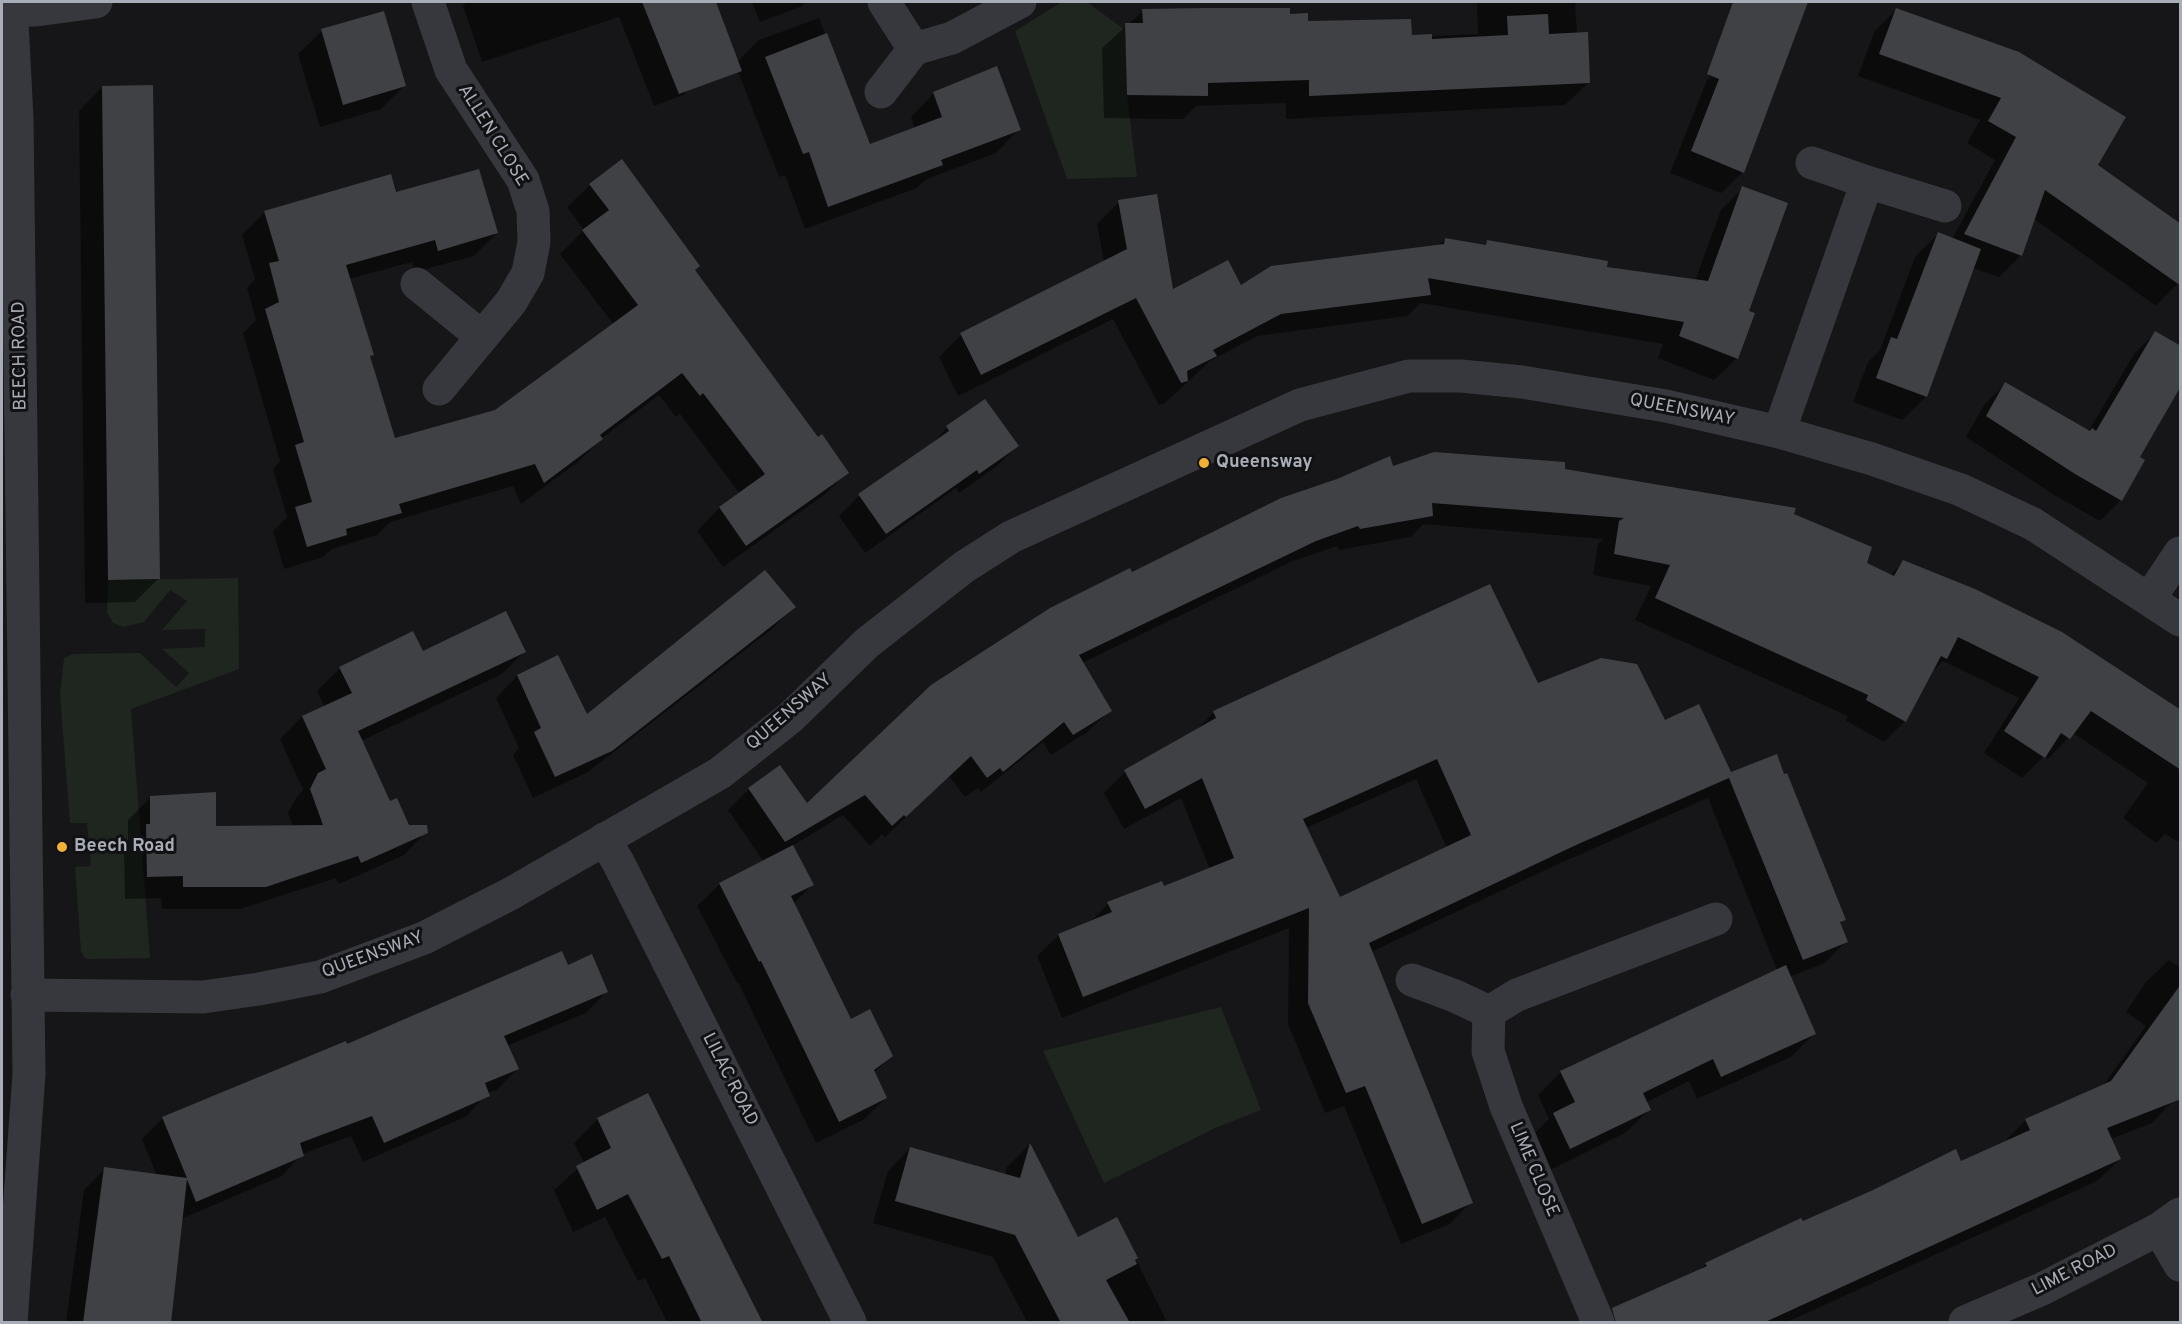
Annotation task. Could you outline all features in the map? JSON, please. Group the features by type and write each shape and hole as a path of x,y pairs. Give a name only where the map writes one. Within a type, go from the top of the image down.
{"street":[{"path":"12,6 36,10 96,2"},
{"name":"ALLEN CLOSE","path":"428,2 451,70 523,180 533,211 534,242 528,273 511,302 439,389"},
{"path":"884,2 914,49"},
{"path":"881,92 914,49 952,38 1020,2"},
{"name":"BEECH ROAD","path":"11,1323 15,1073 27,995 12,518 12,6"},
{"path":"1812,163 1945,206"},
{"path":"1779,432 1867,182"},
{"path":"417,284 481,336"},
{"name":"QUEENSWAY","path":"27,995 203,997 259,989 320,977 424,938 510,894 720,773 791,717 867,643 964,567 1011,537 1300,405 1409,376 1461,376 1522,382 1666,406 1779,432 1961,489 2033,525 2181,620"},
{"path":"2150,598 2181,553"},
{"name":"LILAC ROAD","path":"604,839 618,862 850,1323"},
{"path":"1412,981 1455,996 1489,1012 1517,995 1716,919"},
{"name":"LIME CLOSE","path":"1489,1012 1488,1051 1506,1106 1598,1323"},
{"path":"2170,1221 2181,1265"},
{"name":"LIME ROAD","path":"1965,1323 2042,1289 2170,1221"}],"shaded area":[{"path":"1062,2 1087,2 1125,30 1127,95 1137,177 1067,179 1015,31"},
{"path":"238,578 239,669 131,709 150,958 86,959 81,952 75,867 91,866 87,823 70,823 60,694 64,658 73,654 140,653 176,687 189,673 162,649 205,647 205,629 162,630 187,601 170,590 144,622 124,627 113,623 107,612 108,580"},
{"path":"1221,1007 1261,1110 1215,1128 1104,1183 1043,1051"}],"building":[{"path":"642,2 716,2 742,71 679,94"},
{"path":"1733,2 1808,2 1744,173 1691,151 1719,79 1707,74"},
{"path":"1290,8 1290,14 1308,13 1308,21 1411,19 1412,35 1432,34 1432,39 1508,35 1507,16 1548,14 1549,34 1588,32 1590,83 1309,96 1309,80 1208,83 1208,96 1127,95 1125,23 1143,23 1142,9"},
{"path":"1896,8 2019,52 2126,117 2098,165 2181,224 2181,286 2045,190 2022,256 1964,234 2016,137 1988,121 2001,98 1879,54"},
{"path":"384,11 406,86 343,105 321,29"},
{"path":"827,33 870,144 942,117 933,92 997,66 1021,130 941,160 943,165 828,207 809,152 803,154 765,57"},
{"path":"153,85 160,579 108,580 102,86"},
{"path":"622,159 700,266 695,270 818,437 822,434 849,473 746,546 719,507 765,474 703,393 700,396 682,373 600,435 603,439 544,483 535,464 399,504 402,513 346,529 347,535 307,547 295,507 312,502 295,445 304,442 265,309 279,302 269,263 279,261 264,211 391,174 396,192 479,169 498,233 438,251 435,240 346,265 374,355 370,356 395,438 495,410 638,305 582,230 609,210 589,184"},
{"path":"1742,186 1788,203 1749,311 1755,313 1738,359 1679,336 1684,322 1428,278 1431,295 1281,314 1213,350 1217,356 1187,371 1188,381 1181,383 1136,298 981,375 960,333 1127,249 1118,200 1157,194 1173,289 1228,260 1241,285 1271,266 1444,244 1445,238 1486,245 1487,240 1608,261 1607,267 1708,281"},
{"path":"1938,232 1981,249 1927,397 1876,378 1891,337 1897,339"},
{"path":"2155,331 2181,346 2181,386 2140,457 2145,460 2122,501 2075,474 1986,416 2005,382 2090,431 2092,428 2096,431"},
{"path":"985,399 1019,446 979,474 977,470 886,534 858,494 949,431 946,426"},
{"path":"1434,452 1565,462 1565,469 1796,508 1794,514 1872,547 1867,563 1894,576 1903,560 1975,589 2062,632 2181,710 2181,770 2091,711 2070,739 2061,733 2045,758 2004,731 2039,677 1958,637 1947,659 1941,656 1906,722 1866,700 1868,695 1655,598 1670,565 1614,554 1619,521 1624,518 1432,503 1433,516 1360,529 1358,526 1316,541 1079,655 1112,711 1073,735 1064,722 1003,772 1000,768 987,778 971,756 906,817 904,815 892,826 865,795 785,842 748,788 780,765 807,803 931,685 1050,608 1130,568 1132,572 1281,498 1337,479 1390,456 1393,466"},
{"path":"765,570 796,607 612,751 555,777 534,732 541,728 517,675 558,655 587,714"},
{"path":"1490,584 1538,683 1601,658 1637,664 1665,720 1699,704 1731,772 1777,754 1784,774 1787,773 1846,920 1840,922 1848,942 1803,960 1729,778 1576,845 1369,943 1473,1203 1422,1224 1365,1086 1346,1093 1308,1003 1309,908 1083,997 1058,934 1112,912 1107,902 1162,881 1164,886 1234,858 1202,778 1145,809 1124,770 1216,718 1213,711","holes":["1437,759 1471,835 1340,897 1303,819"]},
{"path":"506,611 526,652 358,731 390,801 397,798 409,825 427,825 428,833 361,863 358,856 266,887 183,887 183,876 147,877 146,824 150,824 150,796 216,792 216,826 323,825 310,789 318,773 326,769 302,716 352,693 339,667 413,631 423,651"},
{"path":"793,845 814,885 791,896 851,1019 870,1009 893,1056 874,1070 887,1098 839,1122 761,961 759,962 719,883"},
{"path":"562,951 568,965 592,954 608,992 504,1036 519,1069 485,1083 490,1096 384,1143 372,1116 300,1143 304,1156 196,1202 187,1179 171,1323 83,1323 104,1167 187,1178 162,1117 346,1041 347,1044"},
{"path":"1786,965 1816,1034 1721,1077 1713,1059 1643,1093 1651,1110 1570,1149 1553,1113 1575,1102 1560,1071"},
{"path":"2181,984 2181,1099 2107,1128 2121,1159 1763,1323 1616,1323 1612,1308 1707,1266 1705,1263 1801,1218 1803,1221 1873,1190 1956,1149 1961,1161 2030,1130 2025,1119 2111,1081"},
{"path":"648,1093 763,1323 702,1323 669,1256 662,1259 628,1194 597,1210 576,1166 611,1148 597,1118"},
{"path":"1030,1143 1078,1237 1117,1217 1138,1258 1135,1260 1137,1264 1106,1280 1130,1323 1061,1323 1015,1235 895,1201 910,1147 1020,1178"}],"place":[{"name":"Queensway","path":"1204,463"},
{"name":"Beech Road","path":"62,847"}]}
